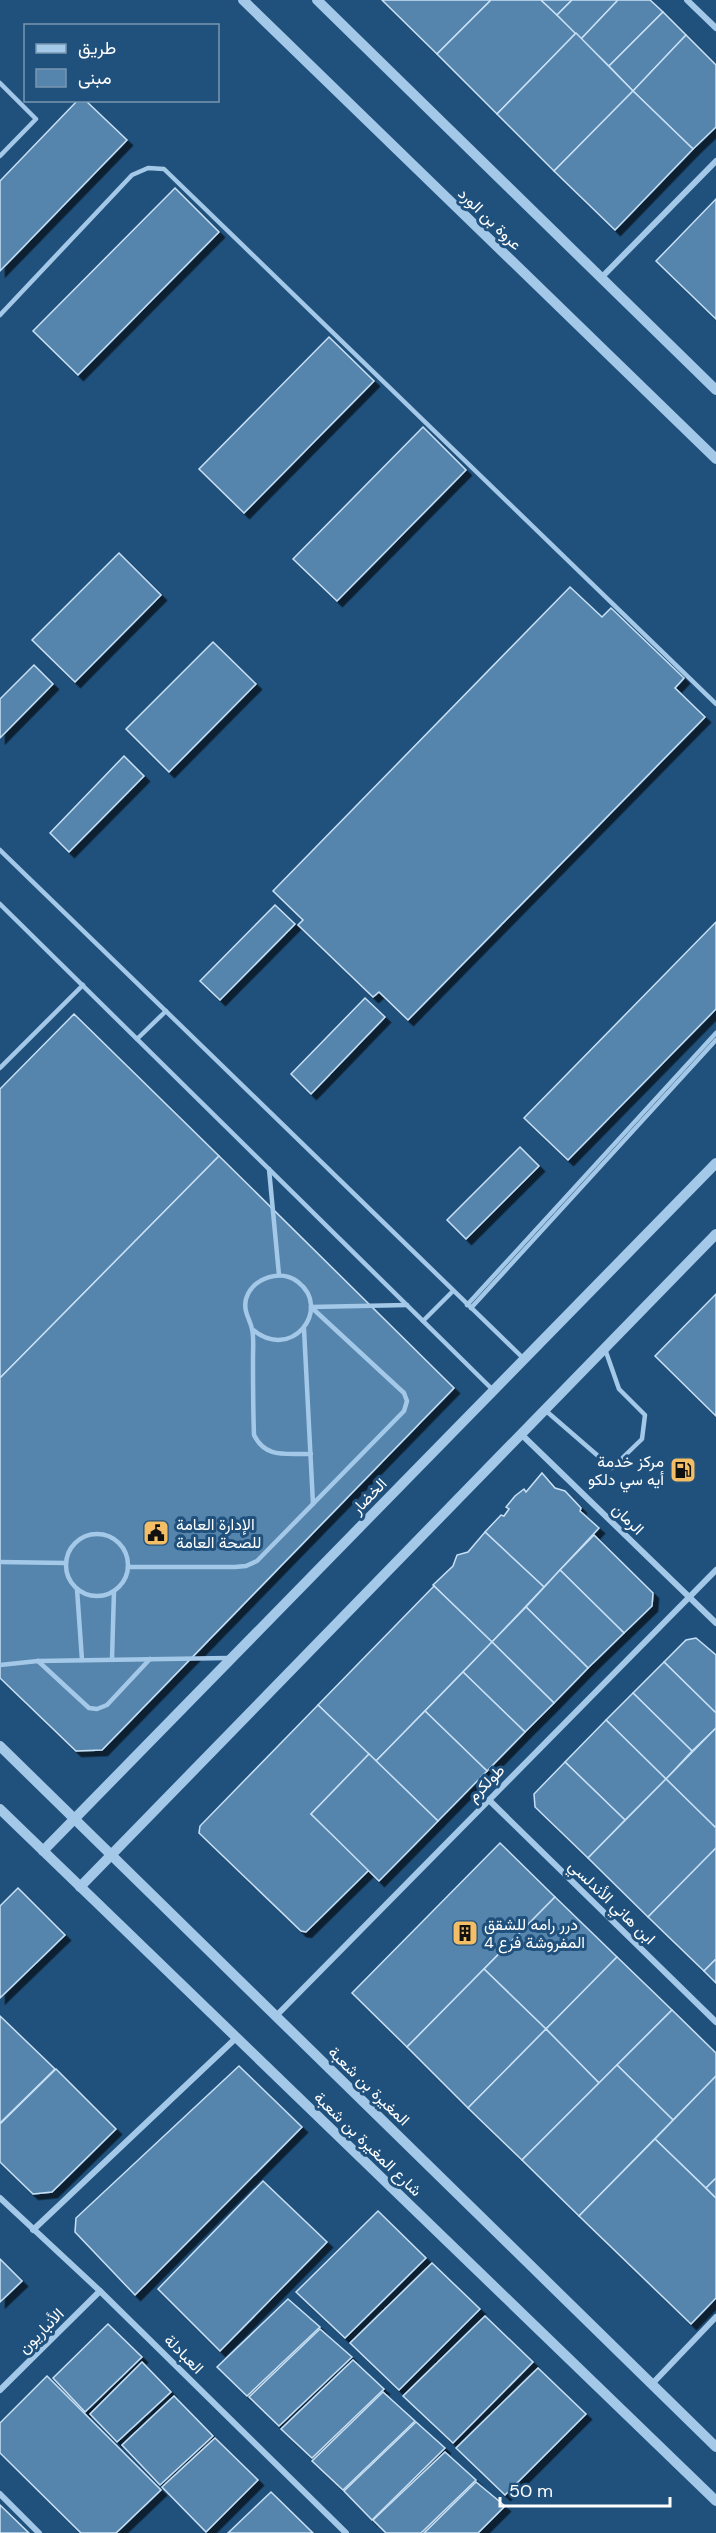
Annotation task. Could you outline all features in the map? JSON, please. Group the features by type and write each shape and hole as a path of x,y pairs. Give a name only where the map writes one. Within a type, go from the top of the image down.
{"street":[{"name":"عروة بن الورد","path":"243,0 716,459"},
{"path":"317,0 716,390"},
{"path":"687,0 716,28"},
{"path":"601,278 716,161"},
{"name":"الخضار","path":"43,1851 716,1162"},
{"path":"80,1887 716,1234"},
{"name":"الرمان","path":"521,1434 716,1623"},
{"name":"طولكرم","path":"276,2016 716,1570"},
{"name":"المغيرة بن شعبة","path":"0,1746 716,2447"},
{"name":"ابن هاني الأندلسي","path":"489,1800 716,2022"},
{"name":"شارع المغيرة بن شعبة","path":"0,1809 716,2501"},
{"path":"33,2230 236,2037"},
{"name":"العبادلة","path":"0,2198 100,2291 346,2533"},
{"name":"الأنباريون","path":"0,2390 100,2291"},
{"path":"652,2384 716,2317"},
{"path":"0,2493 39,2533"}],"lane":[{"path":"0,83 36,119 0,156"},
{"path":"0,315 132,175 148,168 164,169 716,704"},
{"path":"0,849 524,1359"},
{"path":"0,904 493,1390"},
{"path":"0,1068 83,985"},
{"path":"137,1039 166,1011"},
{"path":"469,1307 716,1034"},
{"path":"469,1307 716,1040"},
{"path":"269,1169 279,1275"},
{"path":"128,1567 246,1566 256,1561 405,1411 407,1401 404,1393 311,1307 306,1290 298,1282 279,1275 258,1282 246,1299 247,1320 252,1329 268,1340 278,1341 288,1340 304,1329"},
{"path":"423,1321 453,1291"},
{"path":"311,1307 407,1305"},
{"path":"311,1307 304,1329 313,1504"},
{"path":"252,1329 254,1435 260,1447 269,1452 310,1454"},
{"path":"546,1410 612,1468 642,1439 645,1415 619,1389 605,1349"},
{"path":"98,1534 116,1540 123,1548 128,1567 126,1576 114,1591 95,1596 77,1589 70,1582 66,1563 73,1545 80,1539 98,1534"},
{"path":"0,1562 66,1563"},
{"path":"77,1589 81,1660"},
{"path":"112,1659 114,1591"},
{"path":"0,1665 38,1661 232,1658"},
{"path":"38,1661 89,1708 97,1709 107,1706 150,1659"}],"building":[{"path":"382,0 491,0 437,54"},
{"path":"491,0 541,0 576,33 497,114 437,54"},
{"path":"541,0 572,0 557,15"},
{"path":"572,0 618,0 581,39 557,15"},
{"path":"618,0 650,0 663,12 609,66 581,39"},
{"path":"663,12 686,35 633,91 609,66"},
{"path":"576,33 633,91 554,171 497,114"},
{"path":"686,35 716,65 716,127 693,149 633,91"},
{"path":"633,91 693,149 615,230 554,171"},
{"path":"76,102 87,102 127,140 0,271 0,181"},
{"path":"175,188 219,232 78,375 33,331"},
{"path":"716,199 716,319 656,261"},
{"path":"329,337 374,381 244,513 199,469"},
{"path":"423,427 466,470 337,601 293,559"},
{"path":"119,553 161,595 75,682 32,640"},
{"path":"570,587 602,617 611,608 684,678 675,688 705,717 408,1020 379,992 373,997 298,925 303,920 273,891"},
{"path":"213,642 256,684 169,772 126,729"},
{"path":"34,665 53,684 0,738 0,699"},
{"path":"124,756 144,776 69,852 50,833"},
{"path":"275,905 295,924 220,1000 200,981"},
{"path":"716,922 716,1009 568,1160 524,1118"},
{"path":"365,998 385,1017 311,1094 291,1074"},
{"path":"74,1014 219,1156 0,1378 0,1089"},
{"path":"520,1147 539,1166 466,1239 447,1220"},
{"name":"الإدارة العامة للصحة العامة","path":"219,1156 454,1388 102,1750 76,1751 0,1678 0,1378"},
{"path":"716,1294 716,1416 655,1356"},
{"path":"542,1473 555,1488 565,1491 581,1508 580,1511 599,1528 544,1587 485,1532 501,1515 504,1516 509,1509 506,1507 515,1496 524,1489 526,1492"},
{"path":"485,1532 544,1587 492,1642 433,1585 453,1566 457,1555 468,1552"},
{"path":"594,1535 653,1593 652,1606 624,1633 560,1570"},
{"path":"560,1570 624,1633 588,1668 526,1607"},
{"path":"434,1586 492,1642 376,1761 318,1705"},
{"path":"526,1607 588,1668 554,1703 492,1642"},
{"path":"696,1638 716,1655 716,1713 664,1662 686,1640"},
{"path":"492,1642 554,1703 525,1732 463,1672"},
{"path":"664,1662 716,1713 716,1728 692,1751 633,1693"},
{"path":"463,1672 525,1732 487,1771 425,1711"},
{"path":"633,1693 692,1751 666,1779 606,1720"},
{"path":"318,1705 369,1754 311,1814 369,1870 306,1932 301,1931 199,1833 200,1826"},
{"path":"425,1711 487,1771 438,1821 376,1761"},
{"path":"606,1720 666,1779 625,1820 565,1762"},
{"path":"716,1728 716,1828 666,1779"},
{"path":"369,1754 438,1821 379,1881 311,1814"},
{"path":"565,1762 625,1820 588,1858 535,1807 534,1794"},
{"path":"666,1779 716,1828 716,1848 648,1917 588,1858"},
{"name":"درر رامه للشقق المفروشة فرع 4","path":"500,1843 555,1897 407,2047 352,1993"},
{"path":"716,1848 716,1959 704,1971 648,1917"},
{"path":"18,1888 65,1935 0,1998 0,1906"},
{"path":"555,1897 617,1957 546,2029 484,1969"},
{"path":"617,1957 672,2010 599,2083 546,2029"},
{"path":"716,1959 716,1983 704,1971"},
{"path":"484,1969 546,2029 468,2108 407,2047"},
{"path":"672,2010 716,2053 716,2076 673,2120 617,2065"},
{"path":"0,2016 55,2069 0,2123"},
{"path":"546,2029 599,2083 522,2160 468,2108"},
{"path":"617,2065 673,2120 579,2216 522,2160"},
{"path":"239,2066 302,2127 135,2295 75,2232 76,2218"},
{"path":"56,2069 116,2129 52,2192 33,2194 0,2162 0,2124"},
{"path":"716,2076 716,2178 706,2188 655,2139"},
{"path":"655,2139 716,2198 716,2298 691,2324 579,2216"},
{"path":"716,2178 716,2198 706,2188"},
{"path":"263,2181 327,2242 220,2351 158,2289"},
{"path":"378,2211 426,2258 345,2338 296,2292"},
{"path":"0,2259 22,2281 0,2302"},
{"path":"432,2263 480,2309 399,2390 350,2343"},
{"path":"288,2299 320,2327 247,2396 217,2367"},
{"path":"485,2316 533,2362 453,2443 403,2396"},
{"path":"108,2324 142,2357 85,2412 53,2378"},
{"path":"320,2329 352,2357 279,2426 249,2397"},
{"path":"353,2360 384,2389 312,2458 281,2429"},
{"path":"142,2362 171,2392 117,2442 90,2414"},
{"path":"538,2368 586,2414 505,2495 456,2448"},
{"path":"47,2376 161,2490 116,2533 81,2533 0,2453 0,2423"},
{"path":"383,2392 415,2421 343,2490 312,2461"},
{"path":"174,2396 213,2436 160,2485 122,2445"},
{"path":"416,2422 445,2448 372,2520 344,2491"},
{"path":"215,2438 258,2480 206,2532 162,2487"},
{"path":"445,2452 476,2480 421,2533 386,2533 373,2520"},
{"path":"476,2482 505,2506 478,2533 424,2533"},
{"path":"271,2492 313,2533 228,2533"},
{"path":"0,2505 29,2533 0,2533"}],"place":[{"name":"مركز خدمة أيه سي دلكو","path":"683,1470"},
{"name":"الإدارة العامة للصحة العامة","path":"156,1533"},
{"name":"درر رامه للشقق المفروشة فرع 4","path":"465,1933"}]}
